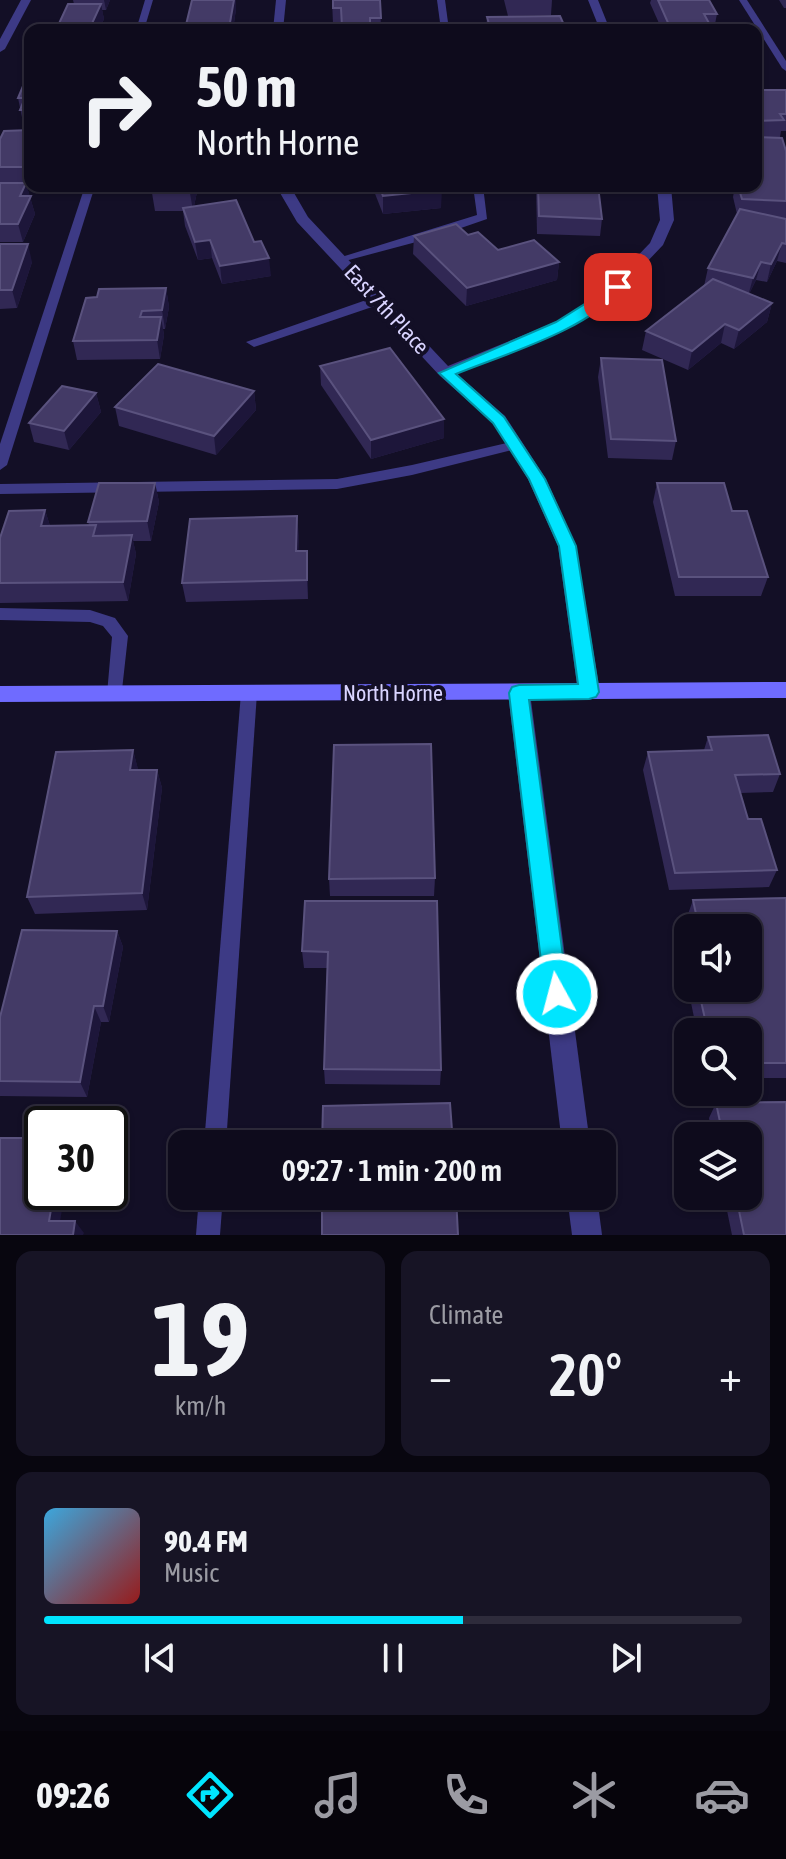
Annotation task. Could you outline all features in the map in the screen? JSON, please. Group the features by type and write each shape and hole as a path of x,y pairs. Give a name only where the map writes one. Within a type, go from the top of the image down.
{"street":[{"path":"0,49 26,0"},
{"path":"279,24 281,0"},
{"path":"593,0 603,24"},
{"name":"East 7th Place","path":"286,192 302,219 446,373 499,420 537,479 567,546 589,692"},
{"path":"446,373 561,325 603,300 656,245 667,220 665,192"},
{"path":"254,342 380,300"},
{"name":"North Horne","path":"0,694 786,690"},
{"path":"519,693 574,1130"},
{"path":"584,1210 587,1235"}],"lane":[{"path":"142,24 149,0"},
{"path":"441,0 444,24"},
{"path":"743,0 758,24"},
{"path":"762,30 786,68"},
{"path":"0,465 88,192"},
{"path":"341,259 431,235 483,217 480,192"},
{"path":"0,489 337,484 515,445"},
{"path":"0,614 90,616 109,622 120,636 115,694"},
{"path":"216,1130 249,693"},
{"path":"208,1235 210,1210"}],"building":[{"path":"192,0 234,0 230,24 186,24"},
{"path":"333,0 380,0 381,18 370,18 370,24 342,24 341,8 333,8"},
{"path":"658,0 709,0 717,14 704,14 709,24 669,24"},
{"path":"68,4 101,4 92,24 59,24"},
{"path":"560,16 564,24 489,24 487,17"},
{"path":"23,86 24,86 24,98 18,98"},
{"path":"762,90 786,90 786,114 780,114 784,120 762,121"},
{"path":"24,130 24,167 0,167 0,139 4,131"},
{"path":"762,137 782,138 786,151 786,201 742,199 740,192 762,192"},
{"path":"0,183 24,183 20,196 31,196 18,224 0,224"},
{"path":"381,192 422,192 383,196"},
{"path":"538,192 599,192 602,219 539,216"},
{"path":"236,200 254,242 261,241 269,258 220,266 210,240 195,242 183,208"},
{"path":"740,209 786,219 786,244 782,243 771,264 761,262 753,278 708,268"},
{"path":"456,224 468,235 478,232 498,250 534,240 559,262 467,288 414,236"},
{"path":"0,244 28,244 12,290 0,290"},
{"path":"713,279 772,303 739,330 725,324 692,351 646,331"},
{"path":"166,288 162,310 142,311 140,317 161,317 157,340 73,341 86,298 97,297 99,289"},
{"path":"390,348 444,419 371,440 320,366"},
{"path":"601,358 662,360 676,441 611,439"},
{"path":"158,364 254,391 214,436 115,407"},
{"path":"62,386 96,393 64,431 29,423"},
{"path":"99,483 155,483 147,521 88,522"},
{"path":"657,483 724,483 732,511 747,511 768,577 679,577"},
{"path":"45,510 41,526 96,525 93,536 132,535 123,582 0,583 0,538 9,511"},
{"path":"297,516 296,551 307,551 307,580 182,583 190,519"},
{"path":"768,735 780,774 735,775 748,819 761,819 777,870 675,873 648,752 712,750 708,737"},
{"path":"431,744 435,878 329,879 334,745"},
{"path":"133,750 130,770 157,770 142,893 27,897 56,752"},
{"path":"786,898 786,1063 762,1063 762,1018 705,1018 701,1002 762,1002 762,914 696,914 693,900"},
{"path":"305,901 437,901 441,1070 324,1069 328,952 302,951"},
{"path":"22,930 117,931 103,1006 94,1006 80,1082 0,1081 0,1017"},
{"path":"762,1102 786,1102 786,1235 744,1235 739,1210 762,1210 762,1122 720,1122 717,1106 762,1106"},
{"path":"450,1103 452,1130 322,1130 323,1106"},
{"path":"0,1138 24,1138 24,1210 51,1210 49,1221 75,1221 73,1235 0,1235"},
{"path":"322,1210 457,1210 458,1235 322,1235"}],"route":[{"path":"557,994 519,693 589,692 567,546 537,479 499,420 446,373 561,325 603,300 618,287"}]}
